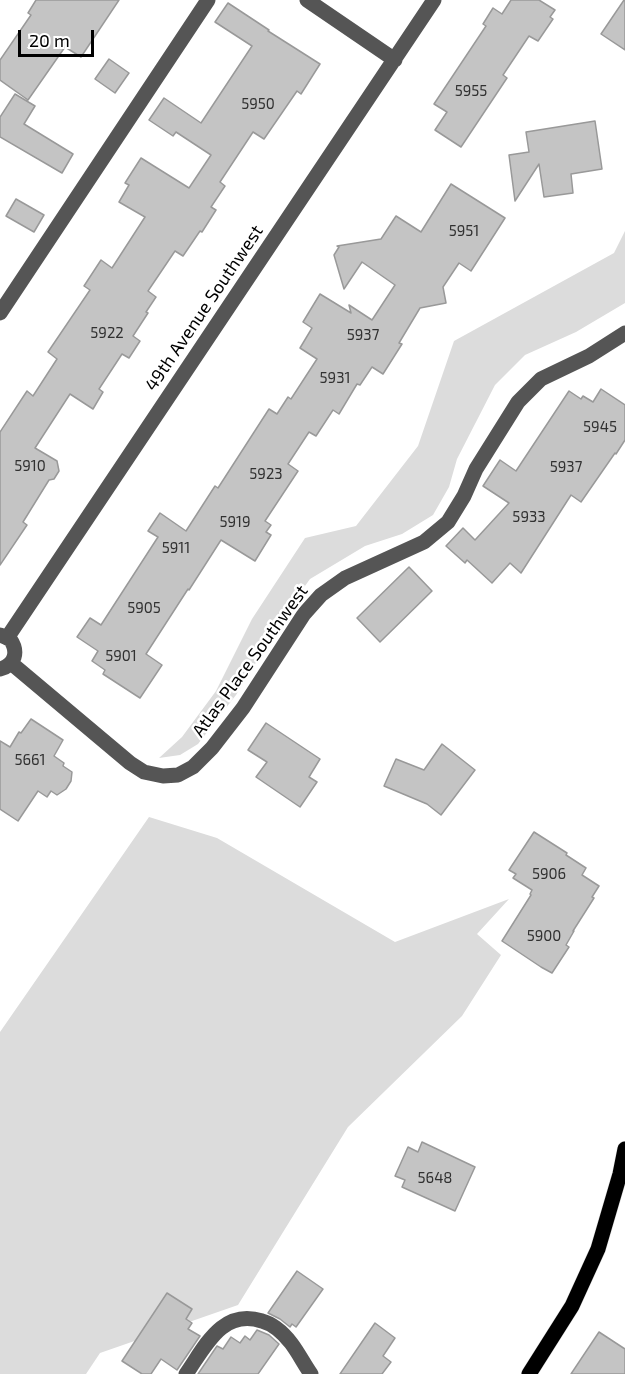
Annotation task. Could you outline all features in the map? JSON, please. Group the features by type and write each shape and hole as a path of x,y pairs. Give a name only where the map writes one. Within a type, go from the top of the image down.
{"main road":[{"path":"529,1374 572,1306 598,1249 625,1149"}],"street":[{"path":"0,313 208,0"},
{"path":"307,0 395,60"},
{"name":"49th Avenue Southwest","path":"4,636 434,0"},
{"name":"Atlas Place Southwest","path":"5,666 144,772 163,776 178,775 193,767 212,748 243,708 304,614 321,595 345,578 424,542 448,522 464,496 476,469 518,402 541,379 589,356 625,333"},
{"path":"4,636 14,645 15,651 15,657 5,666"},
{"path":"186,1374 211,1339 225,1324 235,1319 251,1317 266,1322 291,1342 311,1374"}],"shaded area":[{"path":"625,231 625,303 576,332 525,355 495,385 457,459 449,487 433,515 402,534 365,546 310,579 236,695 198,744 180,755 159,758 182,737 216,691 252,619 305,538 356,526 418,446 454,341 614,253"},
{"path":"149,817 217,838 395,942 509,899 477,934 501,955 462,1016 348,1127 238,1305 100,1353 86,1374 0,1374 0,1032"}],"building":[{"path":"36,0 119,0 81,57 65,47 28,100 0,80 0,60 31,15 28,13"},
{"path":"511,0 539,0 555,10 550,17 553,19 538,41 529,36 503,75 507,78 461,147 435,130 447,112 434,104 486,26 483,24 493,8 502,14"},
{"path":"625,0 625,50 601,34"},
{"path":"228,3 320,64 301,94 297,91 264,139 253,132 220,182 225,186 211,207 216,210 202,232 200,231 183,256 175,251 148,291 156,297 133,336 140,341 129,358 122,354 99,389 103,392 93,409 70,394 35,448 57,461 59,471 54,479 49,480 23,522 27,525 0,565 0,432 27,391 33,396 57,359 48,352 90,290 84,286 101,260 112,268 145,217 119,202 129,185 125,183 141,158 189,188 211,155 176,132 173,136 149,120 164,98 201,123 252,46 215,22"},
{"path":"109,59 129,73 115,93 95,79"},
{"path":"15,94 35,106 24,124 73,154 62,173 0,137 0,117"},
{"path":"595,121 602,169 571,174 573,193 544,197 539,164 515,201 509,155 529,152 526,132"},
{"path":"451,184 505,218 471,271 459,263 443,287 446,303 420,308 399,343 402,344 383,374 372,367 360,385 357,384 339,414 333,410 316,436 309,432 288,464 298,471 265,521 271,525 266,532 271,535 255,561 221,540 146,654 162,665 140,698 103,674 105,670 92,661 98,651 77,637 90,618 101,625 158,537 148,531 160,513 186,531 215,486 218,488 269,409 277,414 288,397 291,399 317,359 300,348 312,328 303,322 320,294 351,313 349,305 372,320 395,285 362,262 344,289 334,255 339,247 337,246 381,239 396,216 421,232"},
{"path":"16,199 44,215 34,232 6,216"},
{"path":"601,389 625,405 625,440 581,502 571,495 521,573 510,563 492,583 467,560 465,563 446,546 463,528 475,540 509,503 483,486 500,460 516,471 569,391 581,399 583,396 593,402"},
{"path":"409,567 432,591 380,642 357,618"},
{"path":"31,719 63,740 54,756 72,772 71,781 66,789 57,795 51,791 47,797 38,791 18,821 0,809 0,741 10,747 19,732 21,733"},
{"path":"266,723 320,759 309,777 317,782 300,807 256,777 267,762 248,750"},
{"path":"442,744 475,770 441,815 427,804 384,786 396,759 424,770"},
{"path":"534,832 586,868 582,875 599,886 566,945 569,947 552,973 502,941 531,895 532,890 513,878 516,874 509,870"},
{"path":"422,1142 475,1167 455,1211 402,1187 405,1180 395,1176 408,1147 418,1152"},
{"path":"297,1271 323,1289 296,1327 292,1324 290,1327 268,1313"},
{"path":"167,1293 192,1309 186,1319 192,1323 188,1329 200,1336 177,1370 161,1359 151,1374 142,1374 122,1361"},
{"path":"375,1323 395,1338 383,1356 391,1362 382,1374 340,1374"},
{"path":"257,1330 269,1335 279,1344 258,1374 198,1374 217,1346 223,1349 231,1337 240,1343 245,1336 250,1340"},
{"path":"599,1332 625,1349 625,1374 571,1374"}]}
